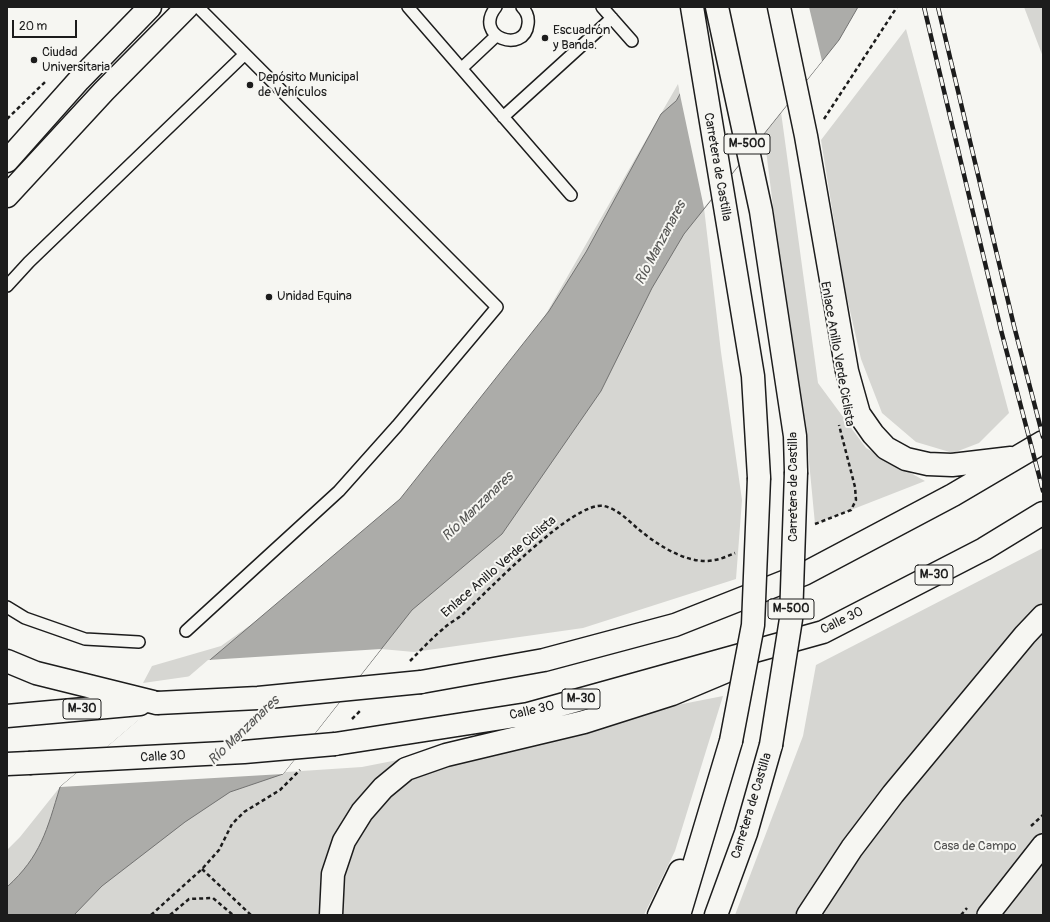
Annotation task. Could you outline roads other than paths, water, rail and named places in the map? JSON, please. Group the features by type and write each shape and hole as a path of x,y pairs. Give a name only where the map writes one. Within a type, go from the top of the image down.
{"main road":[{"path":"7,162 79,80 150,7"},
{"path":"7,196 104,91 187,7"},
{"name":"M-500","path":"679,7 709,120"},
{"name":"Carretera de Castilla","path":"679,915 725,765 753,625 759,478 753,376 709,120 692,7"},
{"name":"Carretera de Castilla","path":"716,915 746,833 771,745 791,620 796,472 795,436 761,211 717,7"},
{"name":"M-500","path":"729,7 733,77"},
{"path":"779,7 806,136 847,371 853,398 862,419 886,448 906,459 928,464 952,464 1018,457"},
{"name":"M-30","path":"7,716 157,702 258,698 421,682 544,660 675,625 804,574 953,495 1043,442"},
{"name":"Calle 30","path":"7,764 244,752 335,744 528,714 823,632 984,548 1043,513"},
{"path":"808,915 852,848 893,794 1025,635 1043,616"},
{"path":"331,915 332,874 344,840 362,812 383,788 406,769 446,755 584,722 672,694 823,632"},
{"path":"7,661 36,673 157,702"},
{"path":"659,915 667,902 725,765"}],"street":[{"path":"988,915 1043,846"}],"lane":[{"path":"186,630 339,491 397,426 497,307 198,7"},
{"path":"408,7 570,195"},
{"path":"496,7 492,12 490,25 496,36 508,41 520,38 524,33 528,22 528,15 522,7"},
{"path":"602,7 632,41"},
{"path":"502,117 612,18"},
{"path":"462,68 496,36"},
{"path":"7,286 29,262 245,54"},
{"path":"7,607 25,618 85,639 139,642"}],"water":[{"name":"Río Manzanares","path":"729,7 858,7 839,40 684,234 652,288 601,391 502,534 412,610 283,774 230,792 185,822 102,886 74,915 7,915 7,887 19,876 41,842 60,787 400,499 549,311 586,252 661,114 676,101"}],"railway":[{"path":"924,7 1001,330 1043,491"},
{"path":"938,7 1014,326 1043,437"}],"place":[{"name":"Escuadrón y Banda.","path":"545,38"},
{"name":"Ciudad Universitaria","path":"34,60"},
{"name":"Depósito Municipal de Vehículos","path":"250,85"},
{"name":"Unidad Equina","path":"269,297"}],"park label":[{"name":"Casa de Campo","path":"975,847"}]}
